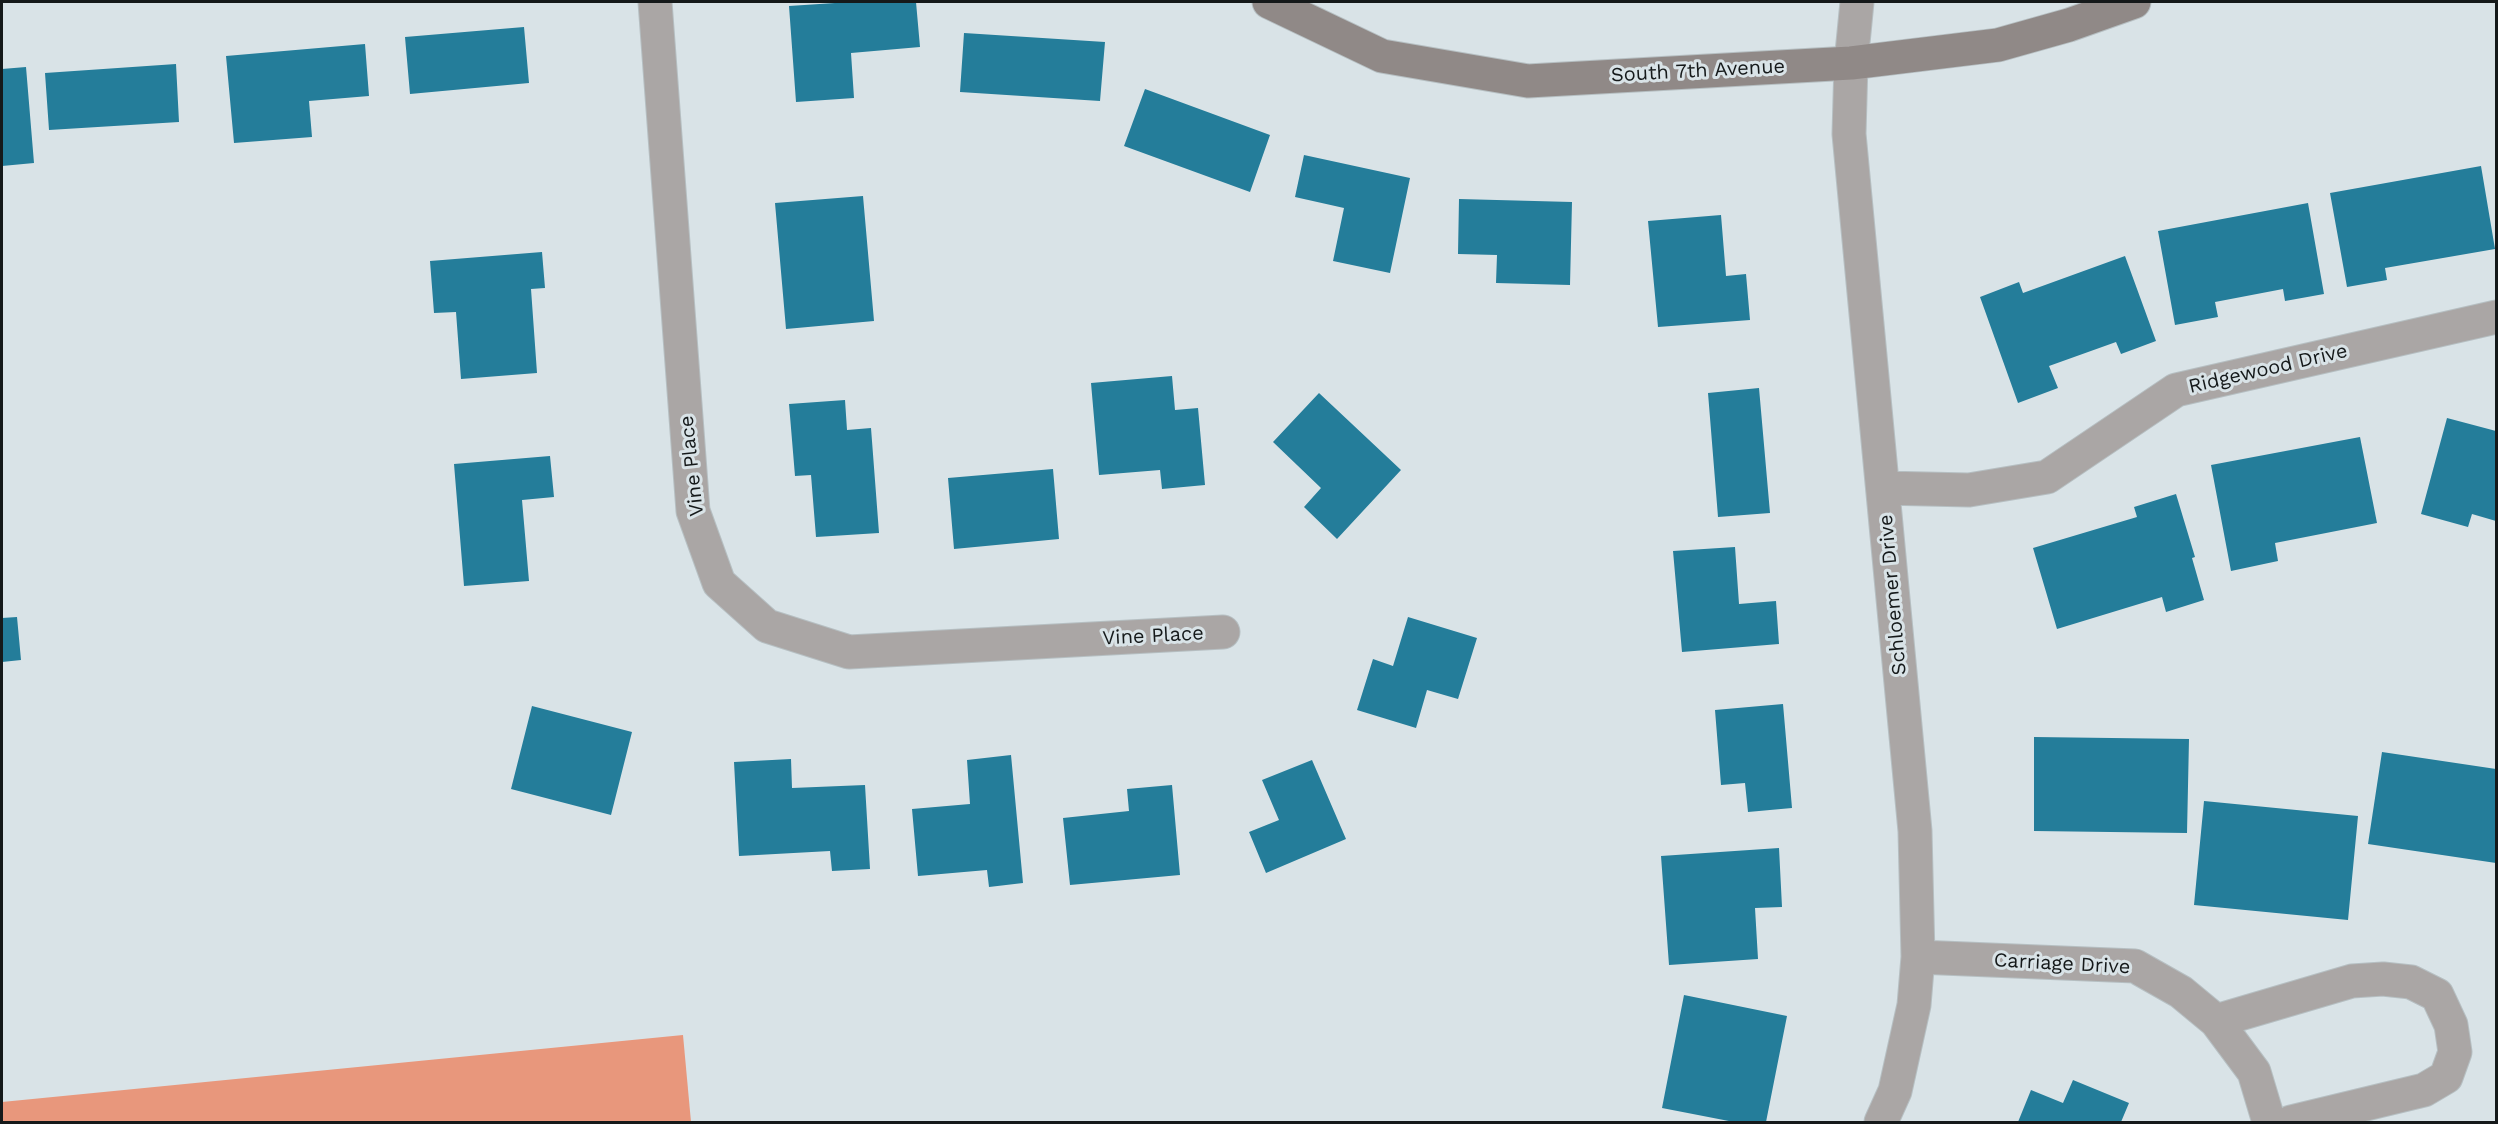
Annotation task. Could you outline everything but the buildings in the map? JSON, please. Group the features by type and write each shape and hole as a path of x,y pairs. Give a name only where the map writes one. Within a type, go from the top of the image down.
{"street":[{"name":"Vine Place","path":"655,2 693,511 718,583 767,626 849,652 1223,632"},
{"name":"South 7th Avenue","path":"1269,2 1382,56 1527,81 1851,63 1998,45 2069,25 2134,2"},
{"name":"Schloemer Drive","path":"1857,2 1851,63 1849,134 1915,831 1918,957 1914,1005 1895,1091 1881,1122"},
{"name":"Ridgewood Drive","path":"1883,488 1969,490 2047,477 2176,390 2496,316"},
{"name":"Carriage Drive","path":"1918,957 2135,966 2181,992 2216,1021 2254,1072 2269,1122"},
{"path":"2216,1021 2352,981 2383,979 2411,982 2437,995 2451,1025 2455,1052 2446,1077 2424,1090 2291,1122"}],"shaded area":[{"path":"683,1035 691,1122 2,1122 2,1102"}]}
